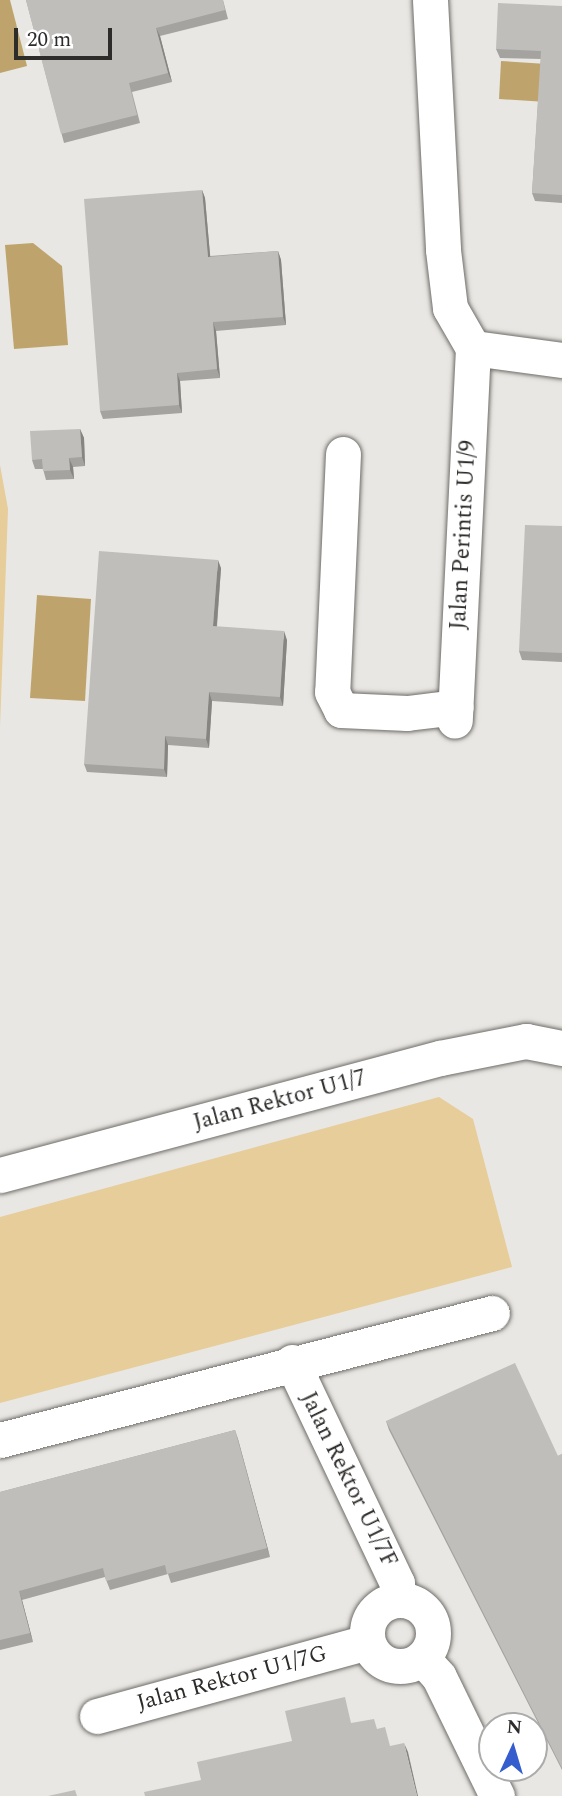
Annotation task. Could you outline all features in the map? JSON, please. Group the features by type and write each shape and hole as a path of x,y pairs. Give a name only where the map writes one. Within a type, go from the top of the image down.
{"street":[{"path":"430,0 444,262 450,308 473,348 562,360"},
{"name":"Jalan Perintis U1/9","path":"343,454 332,692 341,710 456,714 473,348"},
{"name":"Jalan Rektor U1/7","path":"0,1175 440,1058 526,1041 562,1048"},
{"path":"0,1440 292,1362 492,1313"},
{"name":"Jalan Rektor U1/7F","path":"292,1362 397,1583 398,1600"},
{"path":"398,1600 418,1605 430,1621 432,1641 422,1658 390,1665 368,1642 373,1614 398,1600"},
{"name":"Jalan Rektor U1/7G","path":"97,1716 368,1642"},
{"path":"422,1658 439,1677 497,1796"}],"shaded area":[{"path":"0,0 10,0 27,66 0,73"},
{"path":"501,61 562,65 562,103 499,99"},
{"path":"33,243 62,266 68,345 14,349 5,245"},
{"path":"0,465 8,509 0,727"},
{"path":"37,595 91,599 85,701 30,698"},
{"path":"439,1097 473,1119 512,1267 0,1403 0,1217"}],"building":[{"path":"26,0 223,0 225,10 156,28 168,73 129,83 137,115 61,134"},
{"path":"498,3 562,6 562,195 532,193 541,51 496,49"},
{"path":"202,190 208,257 278,251 283,317 213,322 217,369 177,373 179,405 100,411 84,199"},
{"path":"80,429 82,457 69,458 70,470 43,471 42,459 32,460 30,431"},
{"path":"525,525 562,526 562,653 519,651"},
{"path":"99,551 218,560 213,626 284,631 280,697 209,692 206,739 165,736 164,769 84,764"},
{"path":"515,1363 558,1456 562,1454 562,1768 548,1740 548,1712 534,1712 386,1421"},
{"path":"235,1430 267,1548 167,1574 165,1565 106,1581 103,1568 19,1591 30,1633 0,1640 0,1492"},
{"path":"345,1697 351,1723 374,1719 377,1729 385,1727 390,1746 404,1743 417,1796 145,1796 144,1792 201,1780 197,1762 292,1741 285,1711"},
{"path":"75,1790 77,1796 48,1796"}]}
